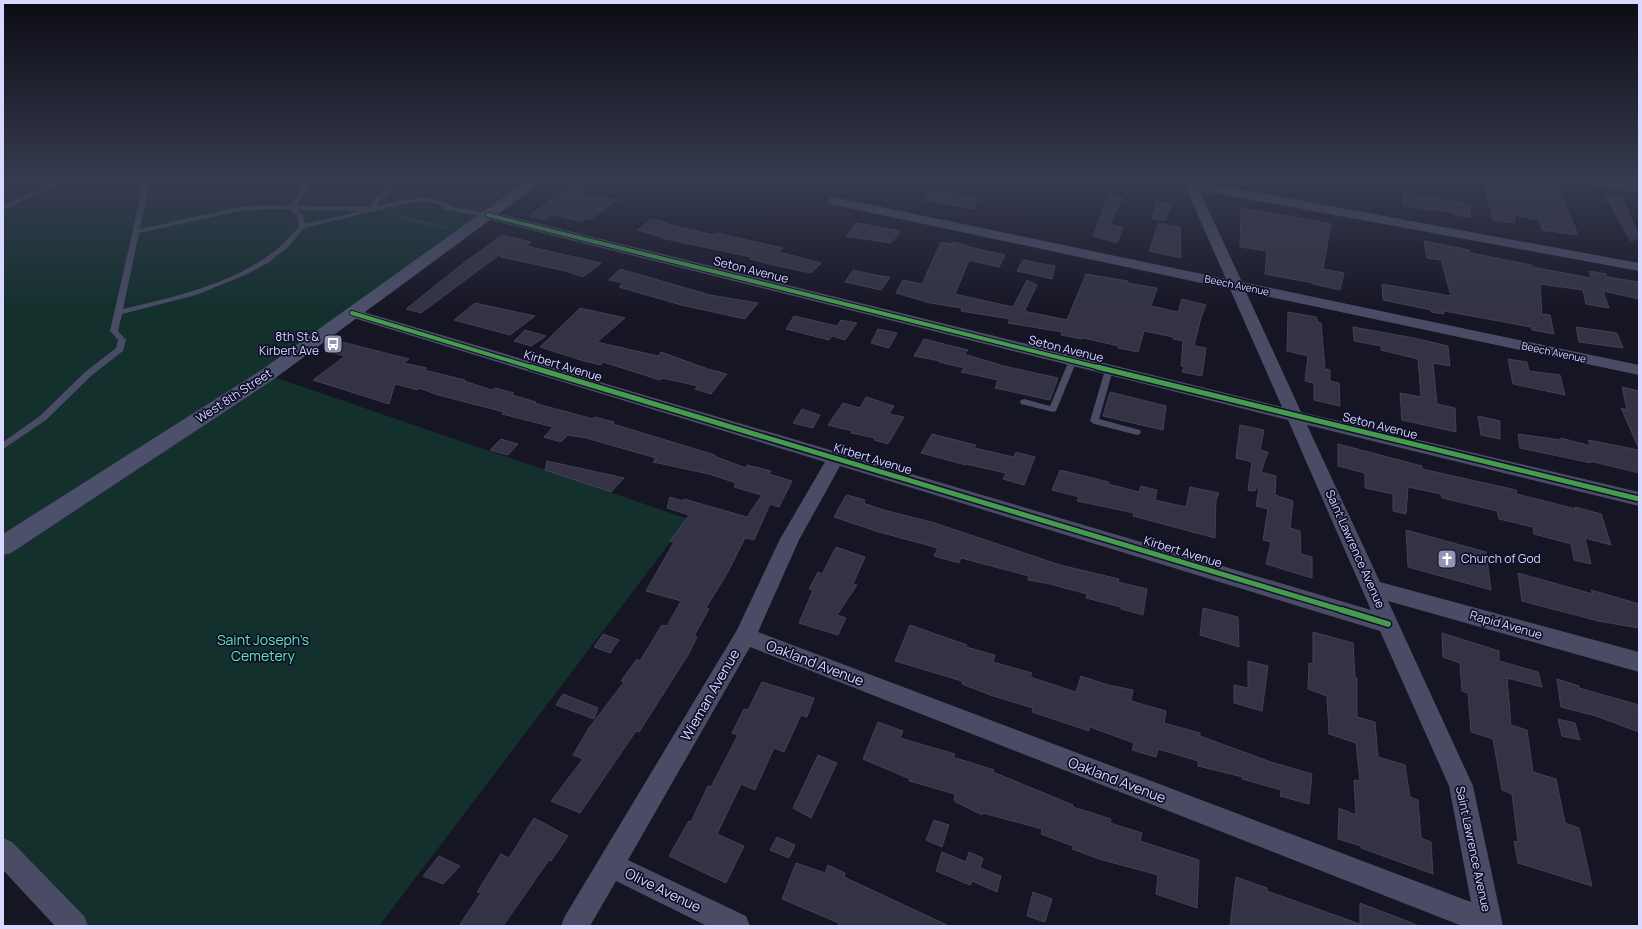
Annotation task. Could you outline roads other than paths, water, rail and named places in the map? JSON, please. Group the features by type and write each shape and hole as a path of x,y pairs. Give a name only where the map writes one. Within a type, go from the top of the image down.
{"street":[{"name":"West 8th Street","path":"3,546 267,375 476,224"},
{"name":"Seton Avenue","path":"526,224 1295,416 1639,499"},
{"name":"Beech Avenue","path":"947,224 1639,370"},
{"name":"Saint Lawrence Avenue","path":"1208,224 1461,786 1489,925"},
{"path":"1411,224 1639,267"},
{"name":"Kirbert Avenue","path":"352,313 1388,624"},
{"name":"Wieman Avenue","path":"575,926 745,636 792,534 835,459"},
{"name":"Rapid Avenue","path":"1372,588 1639,662"},
{"name":"Oakland Avenue","path":"745,636 1489,925"},
{"path":"3,851 74,926"},
{"name":"Olive Avenue","path":"611,865 736,926"}],"lane":[{"path":"3,446 43,418 88,374 120,349 122,340 114,331 137,224"},
{"path":"136,232 170,224"},
{"path":"119,312 189,296 228,281 269,259 292,241 302,227 312,224"},
{"path":"1024,402 1053,409 1072,360"},
{"path":"1109,370 1094,421 1137,432"}],"place":[{"name":"8th St & Kirbert Ave","path":"333,344"},
{"name":"Church of God","path":"1447,559"}],"park label":[{"name":"Saint Joseph’s Cemetery","path":"263,648"}]}
